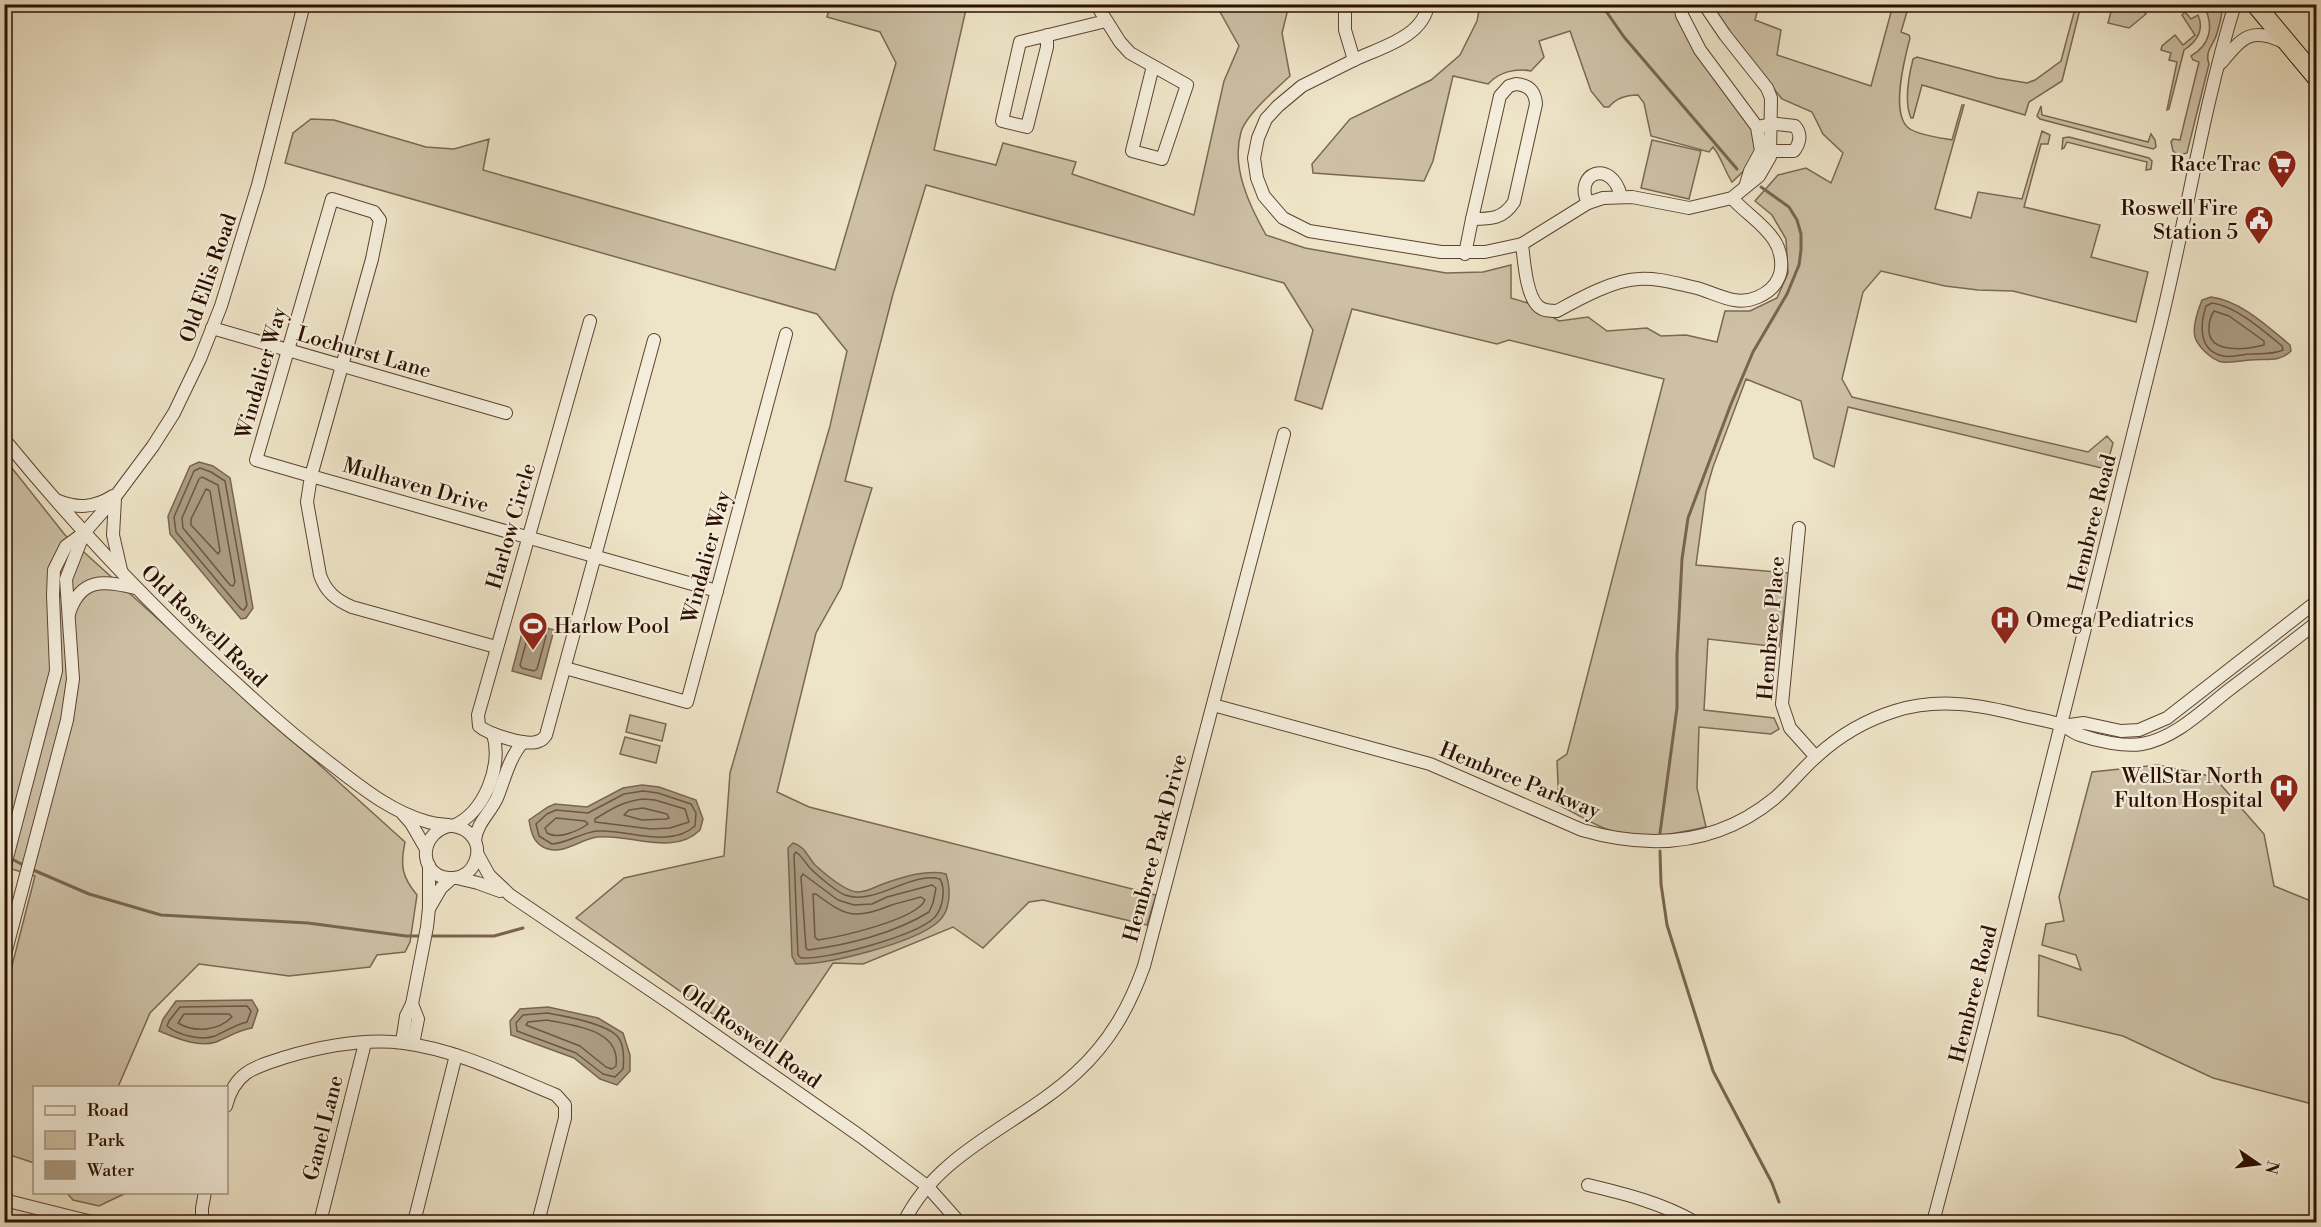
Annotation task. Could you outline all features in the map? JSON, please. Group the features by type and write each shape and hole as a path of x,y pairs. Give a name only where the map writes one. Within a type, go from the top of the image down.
{"highway":[{"path":"2255,4 2316,77"}],"street":[{"name":"Old Ellis Road","path":"84,533 117,495 174,413 192,379 212,328 258,185 304,4"},
{"path":"1096,4 1120,42 1130,53 1187,85 1162,159 1132,151 1153,66"},
{"path":"1345,4 1345,30 1354,60"},
{"path":"1428,4 1421,23 1412,32 1302,86 1266,119 1258,138 1254,158 1257,178 1264,196 1283,218 1309,231 1465,254 1522,244 1588,203 1603,198 1621,196 1689,208 1732,198 1746,184 1750,171 1766,151 1764,126 1771,98 1767,87 1725,35 1704,4"},
{"path":"1680,4 1682,15 1700,50 1764,126"},
{"name":"Hembree Road","path":"1933,1222 2062,726 2169,292 2199,145 2235,4"},
{"path":"1047,35 1047,47 1027,127 1002,121 1020,42 1047,35 1106,21"},
{"path":"2220,64 2242,40 2250,35 2259,33 2289,44"},
{"path":"1465,254 1472,219 1500,96 1509,86 1524,85 1533,92 1536,104 1514,202 1508,211 1499,217 1472,219"},
{"path":"1764,126 1787,124 1795,126 1798,129 1800,141 1794,151 1766,151"},
{"path":"1588,203 1584,195 1584,185 1597,173 1606,173 1614,178 1621,196"},
{"path":"1522,244 1532,298 1538,307 1548,311 1557,311 1623,281 1638,278 1673,283 1735,301 1746,302 1767,293 1774,286 1782,271 1781,263 1776,241 1732,198"},
{"name":"Windalier Way","path":"311,476 256,460 332,199 374,212 380,220 380,233 342,366"},
{"name":"Harlow Circle","path":"493,734 479,726 478,715 590,321"},
{"name":"Lochurst Lane","path":"212,328 506,413"},
{"name":"Windalier Way","path":"565,668 687,702 786,334"},
{"path":"426,849 433,833 462,822 474,812 484,794 496,754 493,734 523,742 538,742 546,735 654,340"},
{"path":"342,366 311,476 307,502 323,584 336,598 352,607 496,647"},
{"name":"Hembree Park Drive","path":"904,1222 927,1186 974,1146 1075,1075 1099,1050 1121,1019 1134,995 1144,966 1284,434"},
{"name":"Old Roswell Road","path":"4,439 54,500 124,577 216,666 328,762 402,813 411,823 426,849 429,865 439,875 478,882 510,895"},
{"name":"Mulhaven Drive","path":"311,476 717,591"},
{"path":"54,500 70,505 88,506 117,495"},
{"path":"117,495 113,535 124,577"},
{"name":"Hembree Place","path":"1799,528 1782,704 1790,728 1816,757"},
{"path":"4,958 69,710 73,680 67,618 67,572 76,556 84,533"},
{"path":"4,869 56,671 54,570 66,546 84,533"},
{"path":"67,618 75,598 88,586 103,583 135,588"},
{"path":"2062,726 2084,723 2121,731 2153,726 2167,718 2316,602"},
{"path":"2062,726 2080,735 2123,744 2141,744 2162,738 2177,730 2316,623"},
{"path":"2254,650 2264,663"},
{"name":"Hembree Parkway","path":"1213,705 1430,764 1582,830 1609,838 1635,842 1685,839 1709,834 1753,814 1774,798 1841,736 1867,722 1896,711 1953,703 1980,705 2062,726"},
{"path":"475,840 480,824 497,798 514,753 523,742"},
{"name":"Old Roswell Road","path":"402,813 425,821 466,830 475,840 478,855 489,875 510,895 860,1136 927,1186 959,1222"},
{"path":"429,908 441,888 454,878 468,872 478,855"},
{"path":"407,1043 418,1019 412,1004 429,908 429,865"},
{"name":"Ganel Lane","path":"320,1222 365,1043"},
{"path":"228,1101 237,1081 243,1074 259,1066 328,1046 407,1043 456,1055 556,1095 565,1105 565,1118 538,1222"},
{"path":"414,1222 456,1055"},
{"path":"1588,1185 1643,1199 1695,1222"},
{"path":"202,1222 206,1194"},
{"path":"4,1200 92,1222"}],"green space":[{"path":"830,5 967,5 934,150 996,165 1003,143 1076,162 1072,174 1194,215 1224,81 1239,46 1220,12 1222,5 1289,5 1282,33 1290,76 1262,102 1249,118 1241,132 1239,145 1238,159 1243,185 1266,235 1305,248 1446,273 1483,272 1511,265 1511,298 1531,304 1559,321 1588,317 1607,331 1647,328 1661,336 1686,335 1717,342 1725,311 1750,311 1777,298 1788,273 1786,239 1772,215 1755,201 1778,175 1806,168 1831,183 1843,153 1823,134 1812,112 1782,99 1708,5 1759,5 1755,20 1781,30 1777,55 1871,86 1893,5 1909,5 1901,32 1909,35 1910,38 1899,100 1904,122 1910,129 1919,133 1952,140 1962,105 1964,105 1935,209 1971,218 1978,192 2022,199 2042,131 2050,135 2048,144 2041,144 2024,207 2100,225 2091,257 2148,272 2136,322 2013,291 1945,286 1881,271 1863,292 1842,379 1852,397 2088,452 2107,436 2113,443 2106,469 1848,407 1834,467 1814,458 1801,401 1746,379 1706,491 1696,565 1789,573 1779,647 1708,639 1704,710 1774,718 1779,729 1771,734 1699,727 1697,788 1706,827 1658,836 1621,834 1596,825 1559,805 1557,761 1567,754 1664,379 1509,340 1497,344 1352,309 1322,409 1295,400 1313,330 1284,283 926,185 893,294 845,481 872,488 841,588 816,633 777,792 809,807 1156,895 1147,925 1043,900 1029,902 983,948 953,927 863,964 833,963 771,1055 576,918 624,878 724,856 730,773 830,426 847,351 817,314 285,163 293,133 311,119 334,120 426,147 454,149 489,139 483,170 835,270 896,63 880,32 827,17"},
{"path":"1480,5 1678,5 1750,123 1758,142 1751,164 1732,182 1713,147 1709,152 1651,136 1644,103 1638,95 1622,98 1609,107 1604,107 1591,91 1570,31 1539,41 1544,57 1531,71 1508,72 1497,76 1488,84 1453,76 1433,161 1424,181 1313,173 1312,164 1350,119 1431,80 1460,55 1477,21"},
{"path":"2076,5 2081,5 2062,81 2029,102 2025,115 1922,85 1913,118 1911,118 1908,97 1913,59 1917,57 1997,78 2027,83 2035,80 2061,61"},
{"path":"2108,5 2135,7 2148,5 2150,7 2147,6 2143,10 2146,14 2129,28 2108,23 2112,8"},
{"path":"2207,5 2223,5 2216,37 2208,55 2209,64 2187,153 2179,155 2173,151 2171,142 2173,139 2180,140 2199,62 2193,60 2191,56 2202,47 2210,29 2205,8"},
{"path":"2185,12 2191,19 2198,15 2200,31 2196,40 2184,50 2167,110 2177,62 2169,60 2171,53 2161,50 2162,46 2175,35 2183,45 2195,35 2182,15"},
{"path":"2041,106 2042,115 2148,142 2151,134 2156,147 2153,149 2040,119 2037,116"},
{"path":"2069,137 2149,158 2152,161 2151,169 2146,170 2147,162 2067,142 2062,149 2063,138"},
{"path":"1652,140 1701,151 1689,199 1641,188"},
{"path":"4,458 65,535 405,842 403,858 405,877 417,895 410,942 405,952 377,955 370,967 289,976 199,964 150,1013 118,1086 33,1086 33,1163 4,1153 5,993 35,876 5,867"},
{"path":"630,715 666,724 662,741 626,732"},
{"path":"625,737 660,746 656,763 620,754"},
{"path":"2158,765 2214,777 2264,834 2274,886 2316,903 2316,1105 2213,1078 2123,1036 2038,1016 2039,955 2081,970 2076,955 2042,945 2046,924 2064,921 2059,897 2092,772"},
{"path":"68,1194 124,1194 99,1206 73,1200"}],"water":[{"path":"2211,297 2222,299 2253,315 2290,345 2291,351 2282,357 2272,359 2222,362 2214,359 2199,345 2194,333 2202,300"},
{"path":"199,462 213,466 230,478 253,608 246,618 241,619 170,534 168,516 190,466"},
{"name":"Harlow Pool","path":"525,622 554,630 541,679 512,671"},
{"path":"642,785 659,787 696,800 703,819 700,830 689,838 677,842 664,843 597,837 561,850 543,847 534,838 529,820 548,807 555,804 587,807 623,788"},
{"path":"793,843 803,849 815,865 852,891 868,890 914,874 931,872 946,874 949,886 948,906 938,922 910,938 849,957 796,964 792,956 788,848"},
{"path":"252,1000 258,1010 252,1028 216,1042 195,1043 159,1031 163,1019 176,1001"},
{"path":"548,1007 598,1018 623,1033 630,1055 630,1071 617,1085 600,1079 574,1058 511,1035 510,1021 520,1009"}],"waterway":[{"path":"1601,4 1624,37 1737,169"},
{"path":"1660,833 1677,708 1682,559 1688,518 1753,352 1787,294 1799,265 1801,234 1797,220 1789,207 1761,187"},
{"path":"1660,851 1661,884 1667,925 1713,1071 1772,1183 1779,1202"},
{"path":"10,858 25,866"},
{"path":"31,869 89,894 161,915 308,923 406,936 423,936"},
{"path":"430,936 494,936 523,928"}],"place":[{"name":"RaceTrac","path":"2282,190"},
{"name":"Roswell Fire Station 5","path":"2259,246"},
{"name":"Omega Pediatrics","path":"2005,646"},
{"name":"Harlow Pool","path":"533,652"},
{"name":"WellStar North Fulton Hospital","path":"2284,814"}]}
